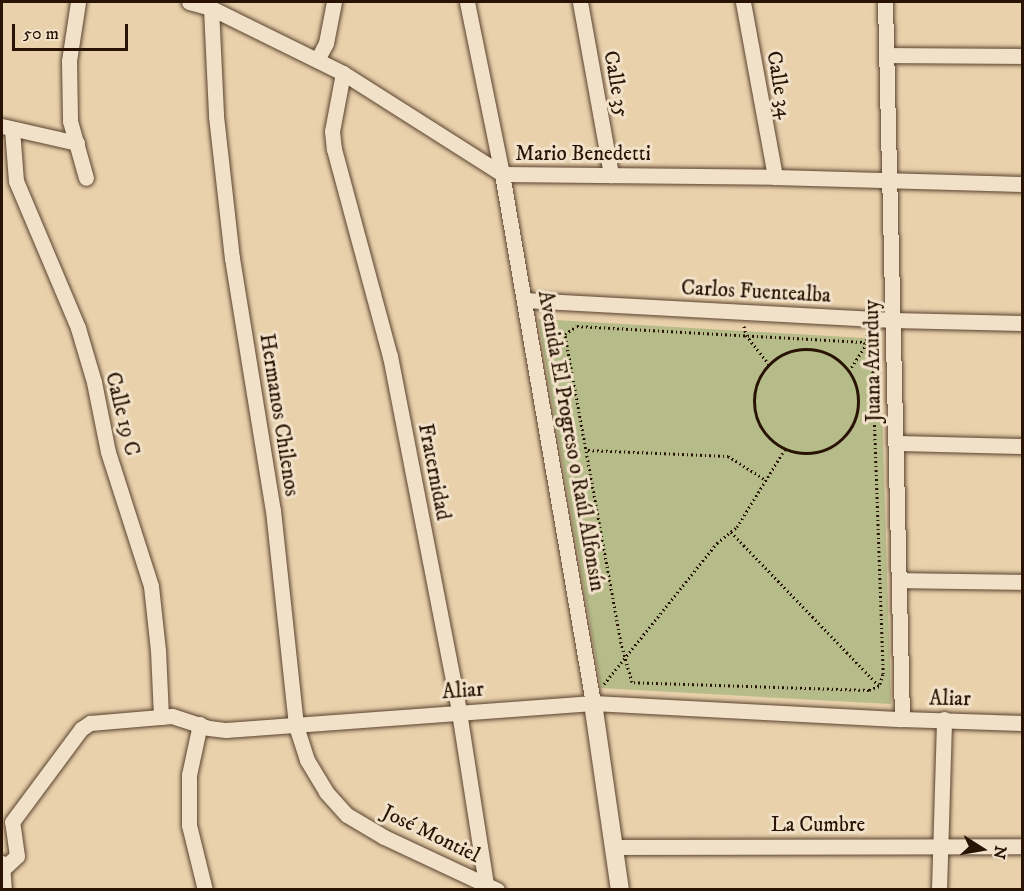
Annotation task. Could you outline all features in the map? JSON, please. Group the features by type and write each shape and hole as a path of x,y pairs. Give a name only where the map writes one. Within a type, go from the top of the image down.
{"street":[{"path":"78,2 69,61 70,121 86,178"},
{"name":"Mario Benedetti","path":"189,2 211,8 343,73 502,174 775,177 1023,184"},
{"path":"317,60 328,36 334,2"},
{"name":"Avenida El Progreso o Raúl Alfonsín","path":"467,2 502,174 593,698 620,890"},
{"name":"Calle 35","path":"580,2 611,175"},
{"name":"Calle 34","path":"743,2 775,177"},
{"name":"Juana Azurduy","path":"885,2 902,719"},
{"name":"Hermanos Chilenos","path":"211,8 216,116 230,234 273,510 296,726 307,760 326,792 347,815"},
{"path":"887,55 1023,56"},
{"name":"Fraternidad","path":"343,73 332,131 334,149 390,356 491,887"},
{"path":"7,128 77,143"},
{"name":"Calle 19 C","path":"7,128 16,181 78,328 94,382 108,452 151,586 158,650 161,717"},
{"path":"2,188 16,181"},
{"name":"Carlos Fuentealba","path":"524,300 868,319 1023,323"},
{"path":"896,443 1023,446"},
{"path":"899,580 1023,582"},
{"name":"Aliar","path":"2,866 17,856 12,822 81,729 90,723 183,717 226,730 459,712 593,698 902,719 1023,723"},
{"path":"939,890 944,719"},
{"path":"200,724 189,775 189,825 205,890"},
{"name":"José Montiel","path":"347,815 384,837 491,887"},
{"name":"La Cumbre","path":"614,847 1023,846"},
{"path":"2,866 4,890"}],"path":[{"path":"742,312 746,335 769,364"},
{"path":"849,371 866,345 868,319"},
{"path":"577,327 864,342 866,345 872,353 884,674 879,686 869,690 632,682 565,334 577,327"},
{"path":"799,349 816,349 833,355 849,371 855,382 859,399 856,417 848,432 836,444 819,452 802,453 785,449 771,439 761,426 755,411 754,394 759,378 769,364 782,354 799,349"},
{"path":"593,698 626,660 717,543 737,527 785,449"},
{"path":"588,450 728,456 766,480"},
{"path":"731,532 879,686"}],"green space":[{"path":"538,319 880,339 891,704 601,688"}]}
